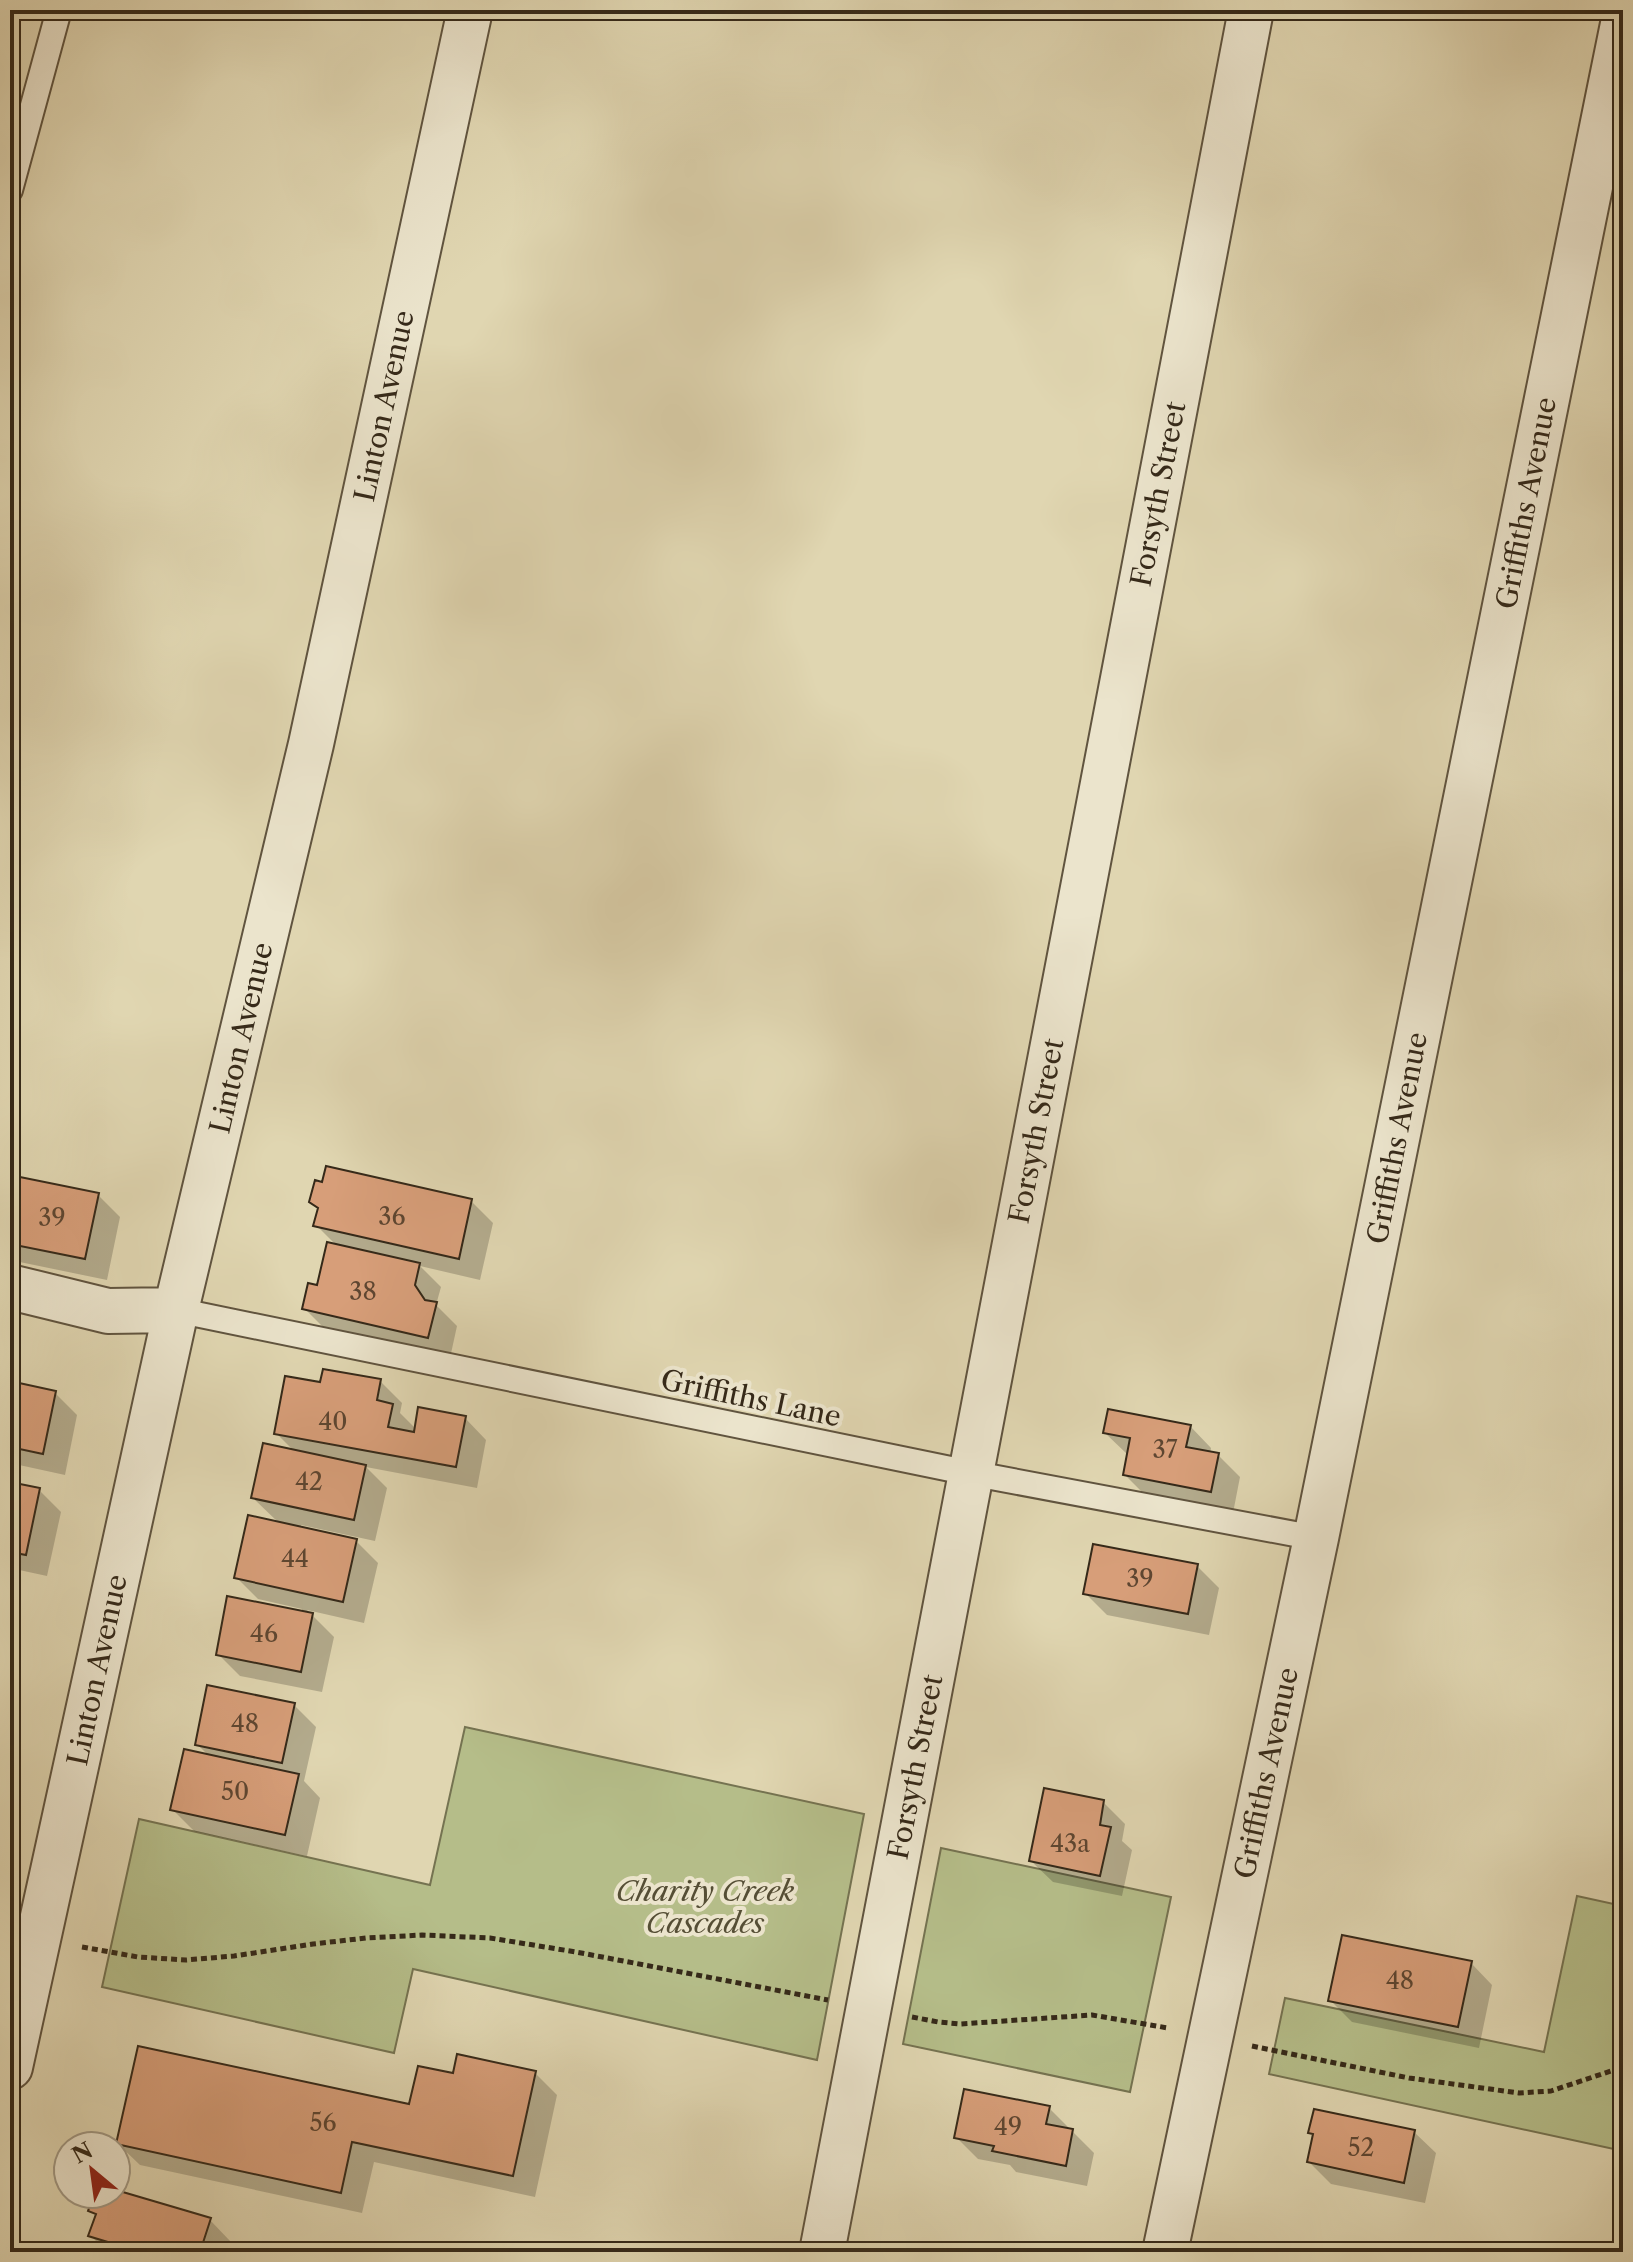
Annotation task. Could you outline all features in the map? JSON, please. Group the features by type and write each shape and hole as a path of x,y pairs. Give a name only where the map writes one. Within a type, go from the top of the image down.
{"street":[{"name":"Linton Avenue","path":"10,2067 176,1310 311,744 470,10"},
{"name":"Forsyth Street","path":"822,2252 1251,10"},
{"name":"Griffiths Avenue","path":"1165,2252 1316,1538 1623,24"},
{"path":"10,1287 108,1311 176,1310"}],"lane":[{"path":"10,190 59,10"},
{"name":"Griffiths Lane","path":"176,1310 970,1473 1316,1538"}],"path":[{"path":"96,1951 186,1960 366,1938 422,1935 490,1938 836,2002"},
{"path":"902,2013 960,2024 1092,2015 1151,2025"},
{"path":"1261,2049 1409,2078 1519,2093 1551,2091 1623,2067"}],"green space":[{"name":"Charity Creek Cascades","path":"465,1727 864,1814 817,2060 413,1969 394,2053 102,1987 139,1819 430,1885"},
{"path":"941,1848 1171,1897 1130,2092 903,2044"},
{"path":"1577,1896 1623,1906 1623,2151 1269,2074 1285,1998 1544,2052"}],"building":[{"path":"326,1166 472,1199 459,1259 313,1226 318,1208 309,1202 315,1180 322,1182"},
{"path":"10,1175 99,1193 85,1259 10,1244"},
{"path":"327,1242 420,1263 415,1285 425,1300 437,1302 428,1338 302,1309 308,1283 317,1285"},
{"path":"323,1369 381,1379 377,1400 393,1404 388,1427 414,1432 418,1407 466,1416 456,1467 274,1434 285,1376 320,1382"},
{"path":"10,1381 56,1391 43,1454 10,1447"},
{"path":"1108,1409 1191,1425 1186,1447 1219,1453 1211,1492 1123,1475 1130,1438 1103,1433"},
{"path":"263,1443 366,1465 354,1520 251,1498"},
{"path":"10,1482 40,1488 26,1555 10,1552"},
{"path":"248,1515 357,1539 343,1602 234,1578"},
{"path":"1093,1544 1198,1564 1188,1614 1083,1594"},
{"path":"227,1596 313,1613 301,1672 216,1655"},
{"path":"207,1685 295,1703 282,1763 195,1745"},
{"path":"184,1749 299,1774 285,1835 170,1810"},
{"path":"1044,1788 1104,1800 1100,1825 1111,1827 1100,1876 1029,1861"},
{"path":"1342,1935 1472,1961 1458,2027 1328,2001"},
{"path":"138,2046 409,2104 418,2066 453,2073 457,2054 536,2071 513,2176 352,2142 341,2193 132,2147 132,2130 119,2130"},
{"path":"964,2089 1050,2106 1046,2124 1073,2129 1066,2166 992,2151 994,2146 954,2138"},
{"path":"1314,2109 1415,2130 1404,2183 1307,2162 1313,2134 1308,2133"},
{"path":"132,2195 211,2218 200,2252 141,2252 88,2236 96,2214 88,2211 132,2210"}]}
